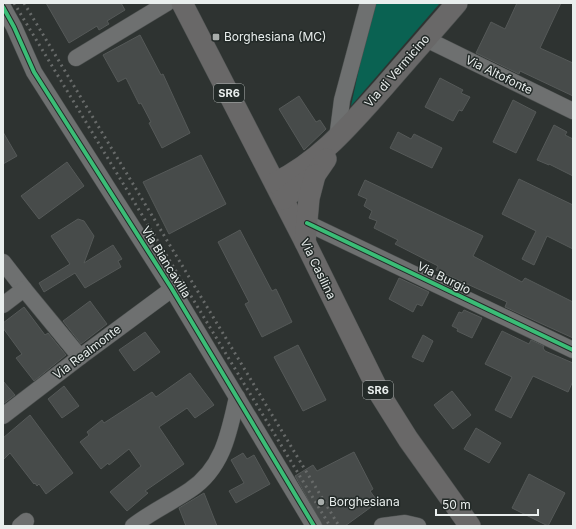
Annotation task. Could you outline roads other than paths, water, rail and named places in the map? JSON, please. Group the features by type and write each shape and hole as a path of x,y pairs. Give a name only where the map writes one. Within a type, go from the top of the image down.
{"main road":[{"name":"Via Casilina","path":"182,3 279,191 306,233 381,396 404,434 470,526"},
{"name":"Via di Vermicino","path":"279,191 290,176 314,160 337,139 457,3"},
{"name":"Via di Vermicino","path":"306,233 309,198 315,175 337,139"},
{"name":"Via di Vermicino","path":"279,191 315,175"}],"street":[{"path":"76,58 167,3"},
{"path":"337,139 342,100 368,3"},
{"name":"Via Biancavilla","path":"3,7 34,72 172,289 314,526"},
{"name":"Via Altofonte","path":"426,39 573,111"},
{"name":"Via Burgio","path":"306,233 573,350"},
{"path":"3,262 80,357"},
{"path":"3,305 24,289"},
{"name":"Via Realmonte","path":"3,416 172,289"},
{"path":"133,526 154,510 191,489 209,473 224,448 238,398"},
{"path":"450,498 463,526"},
{"path":"382,526 404,523 418,526"}],"railway":[{"path":"14,3 330,526"},
{"path":"24,3 339,526"}],"place":[{"name":"Borghesiana (MC)","path":"216,37"},
{"name":"Borghesiana","path":"321,502"}]}
